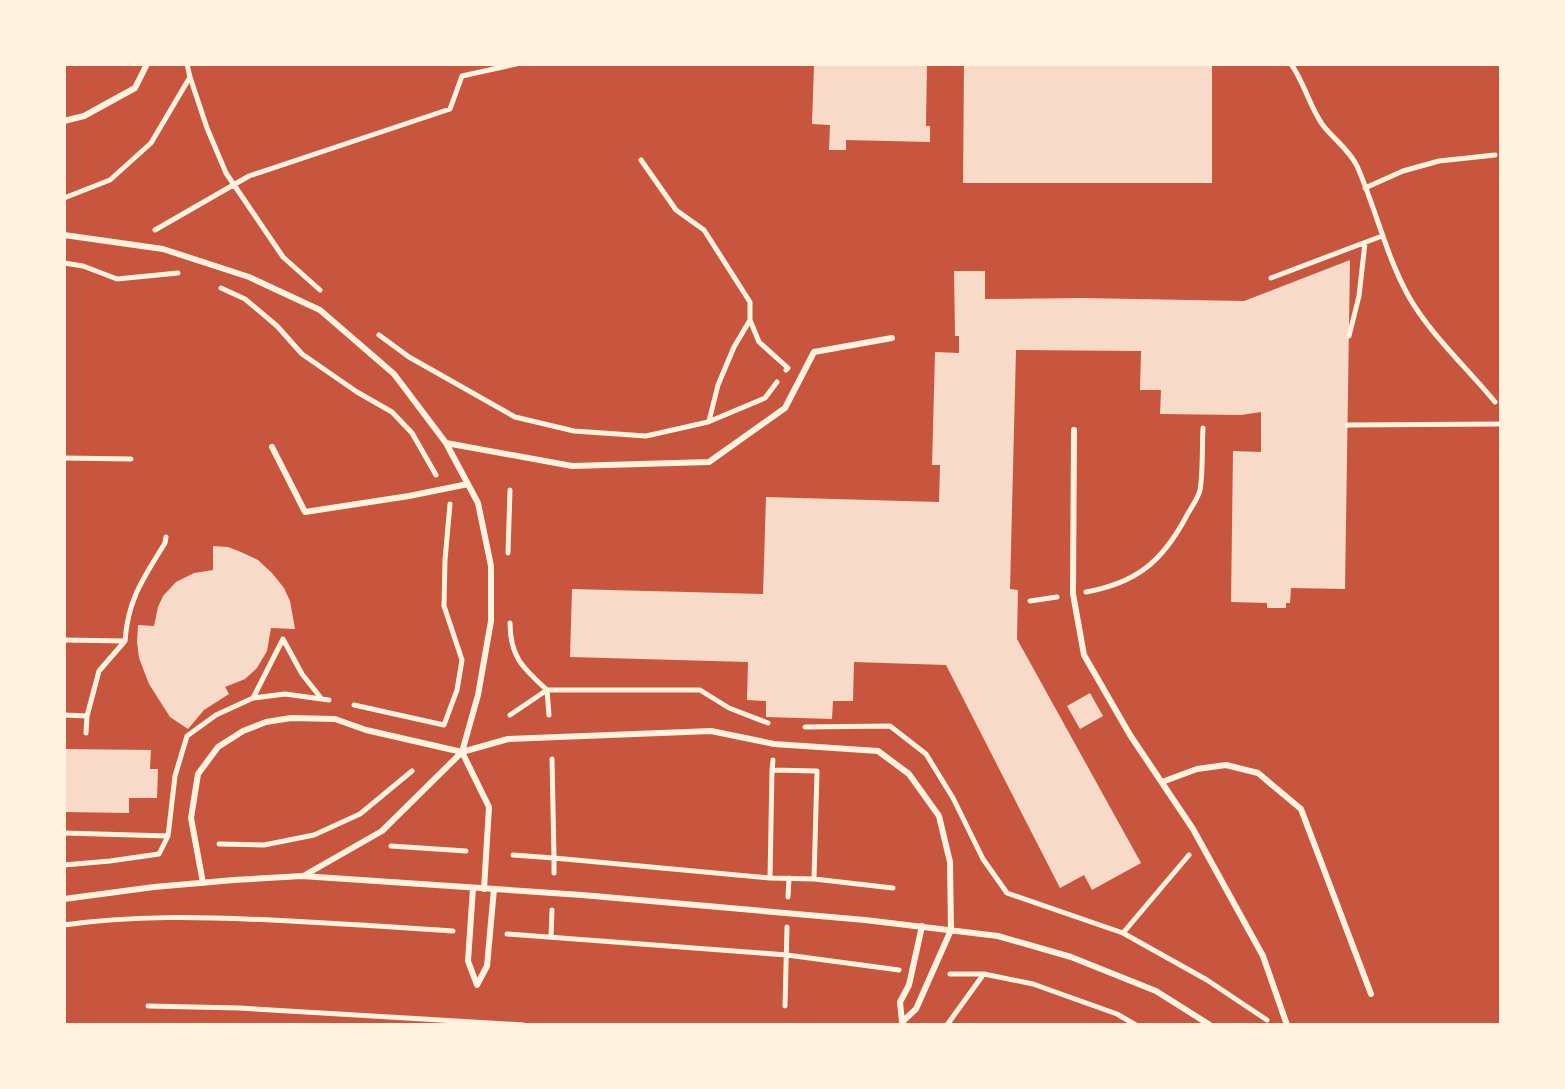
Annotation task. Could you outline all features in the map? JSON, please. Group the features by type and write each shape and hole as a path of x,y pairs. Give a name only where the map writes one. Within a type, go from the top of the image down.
{"lane":[{"path":"64,121 84,116 135,88 147,64"},
{"path":"64,235 163,249 249,277 320,310 394,374 446,443 478,503 491,566 491,621 478,695 462,752 382,831 302,876"},
{"path":"446,443 572,466 709,462 785,408 814,352 892,338"},
{"path":"1074,430 1073,594 1084,655 1130,735 1200,841 1263,956 1287,1025"},
{"path":"272,447 305,512 468,484"},
{"path":"203,883 191,818 198,774 218,747 243,731 266,722 291,718 335,719 366,730 462,752 508,739 711,731 774,744 878,751 909,774 939,816 950,862 951,930 916,1009 902,1022 900,1002 909,985 922,926"},
{"path":"462,752 489,807 484,889"},
{"path":"1162,782 1197,769 1226,765 1258,773 1301,809 1371,994"},
{"path":"64,899 203,883 302,876 494,889 922,926 998,936 1071,957 1156,991 1210,1025"},
{"path":"473,888 468,961 477,985 487,966 494,889"}],"path":[{"path":"187,64 207,128 226,173 283,257 324,293"},
{"path":"133,245 249,176 450,109 462,76 516,64"},
{"path":"1291,64 1323,125 1352,157 1410,299 1495,402"},
{"path":"64,198 110,180 151,143 190,77"},
{"path":"1365,188 1403,171 1439,161 1495,155"},
{"path":"371,330 409,357 515,417 574,431 646,436 708,422 765,398 788,368 759,342 750,320 750,302 704,230 676,210 641,160"},
{"path":"1271,278 1382,236"},
{"path":"1349,336 1359,296 1365,243"},
{"path":"64,263 83,266 117,279 177,273 192,278"},
{"path":"220,288 245,299 277,326 302,354 392,412 412,433 439,479"},
{"path":"708,422 718,385 734,347 750,320"},
{"path":"1347,425 1501,424"},
{"path":"1030,601 1106,589 1135,576 1158,559 1178,532 1200,490 1203,428"},
{"path":"64,458 131,459"},
{"path":"508,558 510,490"},
{"path":"444,725 457,690 462,660 444,606 450,504"},
{"path":"86,733 87,716 99,671 125,641 126,624 135,593 166,537"},
{"path":"509,614 510,641 523,669 547,690 549,715"},
{"path":"253,698 283,639 302,674 321,698"},
{"path":"64,640 125,641"},
{"path":"510,715 547,690 700,690 729,708 775,726"},
{"path":"64,715 87,716"},
{"path":"802,726 890,726 926,754 953,798 983,859 1007,893 1123,933 1207,980 1274,1025"},
{"path":"552,759 554,873"},
{"path":"770,878 772,770 817,771 814,879"},
{"path":"219,844 264,845 314,835 360,814 412,771"},
{"path":"64,833 168,836 159,854 64,865"},
{"path":"1123,933 1200,841"},
{"path":"387,845 466,851"},
{"path":"513,855 893,888"},
{"path":"785,1006 789,878"},
{"path":"551,937 552,910"},
{"path":"64,925 97,920 208,917 462,932"},
{"path":"501,933 787,955 908,971"},
{"path":"950,974 984,974 1033,984 1117,1014 1136,1025"},
{"path":"947,1025 984,974"},
{"path":"148,1006 239,1008 524,1025"}],"building":[{"path":"814,64 927,64 926,126 930,126 930,142 846,140 846,150 829,150 830,125 812,124"},
{"path":"964,64 1212,66 1212,183 963,183"},
{"path":"1350,260 1345,589 1291,588 1290,603 1286,603 1286,608 1267,608 1267,603 1231,602 1233,451 1261,452 1261,412 1241,415 1160,414 1161,390 1140,390 1141,351 1016,350 1010,589 1018,590 1017,639 1141,863 1092,890 1084,875 1060,888 946,665 854,662 853,701 833,701 832,719 766,717 766,701 747,700 748,662 570,657 572,589 763,594 766,497 939,502 940,465 932,465 935,352 959,353 959,336 955,336 954,271 985,271 985,299 1244,301"},
{"path":"213,546 241,552 258,560 272,573 290,601 295,629 271,628 267,651 257,668 245,679 225,687 229,694 204,710 188,729 170,717 149,684 139,658 138,625 154,626 163,596 176,582 194,573 213,570"},
{"path":"1090,693 1103,716 1080,729 1067,706"},
{"path":"64,749 151,750 150,769 158,769 157,798 129,798 129,813 64,812"}]}
